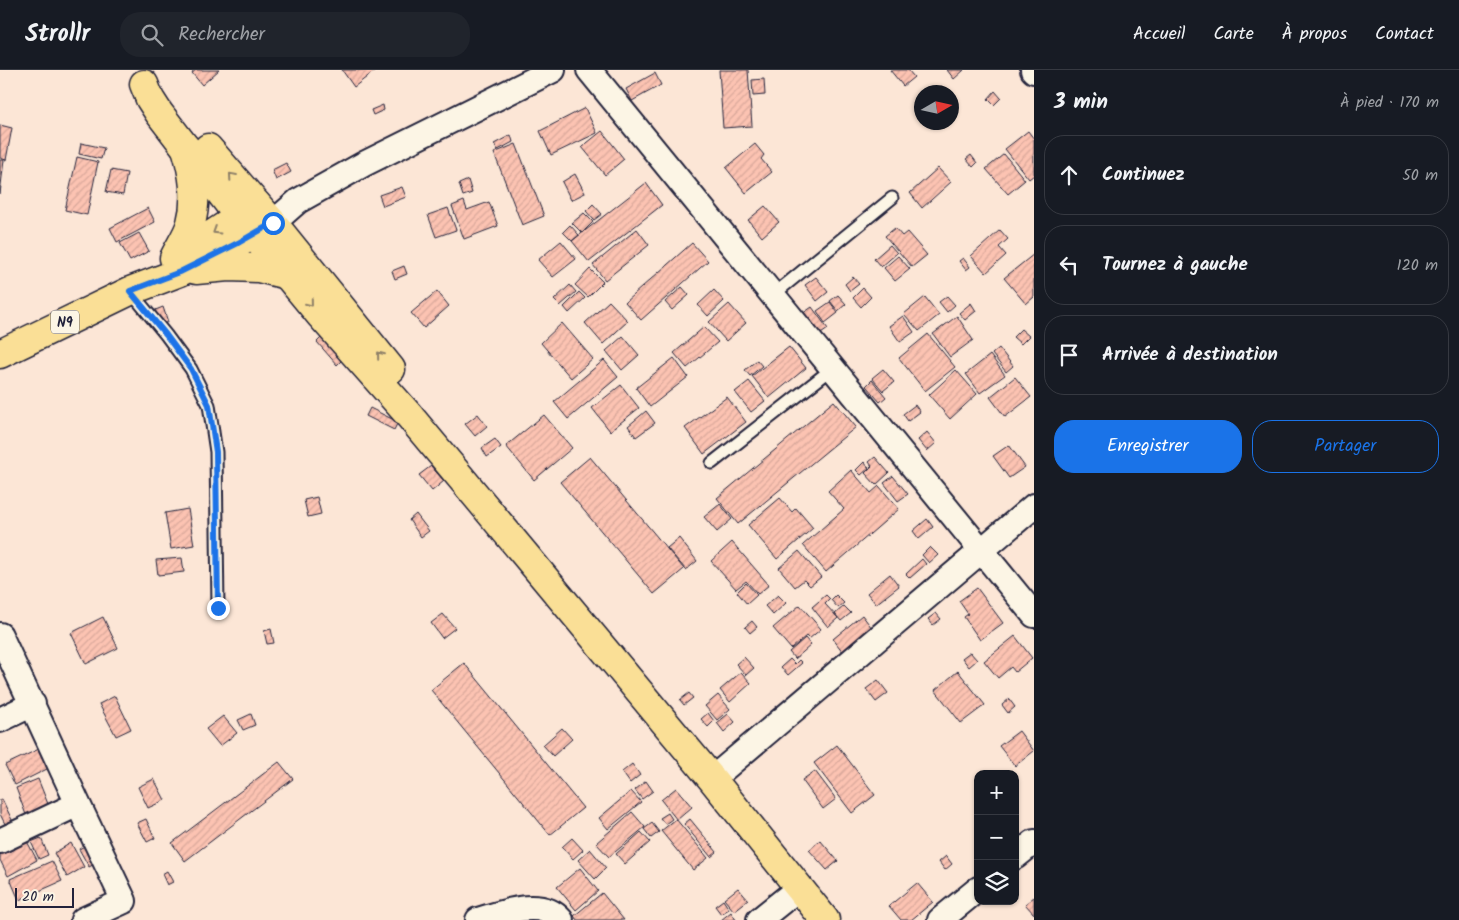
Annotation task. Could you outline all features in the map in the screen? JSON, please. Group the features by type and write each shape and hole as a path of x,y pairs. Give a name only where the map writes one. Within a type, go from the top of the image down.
{"main road":[{"path":"139,77 150,99 186,148 256,220 395,373 407,392 407,413"},
{"path":"139,77 159,93 256,220 287,275 407,413 712,779 825,920"},
{"path":"176,266 191,224 195,198 193,174 186,148"},
{"path":"130,291 256,220"},
{"path":"176,266 251,267 287,275"},
{"name":"N9","path":"0,354 130,291"}],"street":[{"path":"256,220 553,70"},
{"path":"589,70 1034,615"},
{"path":"712,779 1034,506"},
{"path":"0,635 124,900 83,920"},
{"path":"0,720 33,704"},
{"path":"0,841 78,804"},
{"path":"1019,854 1034,842"},
{"path":"759,920 799,888"},
{"path":"940,920 974,891"},
{"path":"478,920 512,909 533,908 556,914 561,920"}],"lane":[{"path":"773,295 892,198"},
{"path":"130,291 191,369 209,405 216,452 218,608"},
{"path":"712,463 833,368"}],"building":[{"path":"196,70 219,70 202,85 192,73"},
{"path":"342,70 376,70 354,87"},
{"path":"719,70 748,70 752,126 723,128"},
{"path":"890,70 908,70 914,77 903,86"},
{"path":"947,70 964,70 954,79"},
{"path":"655,73 661,85 632,101 626,89"},
{"path":"764,79 765,95 753,96 752,80"},
{"path":"995,91 1001,98 994,105 988,99"},
{"path":"383,105 384,110 373,115 371,110"},
{"path":"585,108 597,133 551,155 540,131"},
{"path":"0,125 12,128 6,160 0,158"},
{"path":"602,131 624,159 605,175 582,147"},
{"path":"1028,131 1034,139 1034,175 1029,179 1005,149"},
{"path":"511,135 513,142 498,150 494,144"},
{"path":"81,143 104,148 101,159 79,154"},
{"path":"516,144 544,216 522,225 494,153"},
{"path":"755,144 764,155 761,159 772,172 746,193 726,168"},
{"path":"1004,154 1025,180 1008,194 986,169"},
{"path":"971,155 977,163 973,167 966,159"},
{"path":"77,157 98,162 87,215 65,210"},
{"path":"0,160 4,160 0,194"},
{"path":"286,163 291,172 276,180 272,170"},
{"path":"938,168 951,182 922,208 910,193"},
{"path":"111,170 127,173 123,195 106,192"},
{"path":"575,174 585,193 571,200 562,182"},
{"path":"468,180 472,193 463,196 459,184"},
{"path":"646,183 662,205 589,262 572,241"},
{"path":"402,187 406,197 383,206 379,195"},
{"path":"464,201 467,210 489,202 498,226 464,239 452,206"},
{"path":"593,204 602,214 594,220 586,211"},
{"path":"765,206 779,222 762,237 748,220"},
{"path":"148,208 155,222 117,242 110,228"},
{"path":"448,208 456,230 436,237 428,215"},
{"path":"584,213 593,222 582,233 572,223"},
{"path":"570,225 579,235 572,241 563,232"},
{"path":"895,228 902,236 907,232 927,255 912,267 885,236"},
{"path":"637,229 649,245 605,280 593,265"},
{"path":"1000,230 1008,239 999,247 1006,255 986,273 971,256"},
{"path":"139,233 149,251 130,261 120,243"},
{"path":"561,241 576,259 553,277 538,260"},
{"path":"692,243 708,261 641,320 625,302"},
{"path":"890,245 897,253 881,267 874,259"},
{"path":"1034,254 1034,297 1026,304 1004,278"},
{"path":"898,256 910,269 895,281 884,268"},
{"path":"963,258 970,267 966,270 959,261"},
{"path":"404,266 407,274 395,279 392,271"},
{"path":"590,269 603,282 588,297 575,285"},
{"path":"816,277 828,292 817,301 805,285"},
{"path":"853,277 859,284 850,291 845,284"},
{"path":"570,285 576,292 560,306 554,300"},
{"path":"682,287 689,295 672,310 665,302"},
{"path":"863,288 871,297 861,307 853,298"},
{"path":"714,290 724,301 708,316 698,305"},
{"path":"437,291 449,306 424,328 411,313"},
{"path":"579,292 585,298 569,313 564,307"},
{"path":"838,295 846,304 838,311 830,301"},
{"path":"947,296 955,305 947,312 939,302"},
{"path":"925,297 939,315 919,331 904,314"},
{"path":"609,301 628,321 603,344 585,323"},
{"path":"830,302 838,313 825,323 817,311"},
{"path":"971,303 976,311 965,320 959,313"},
{"path":"729,304 746,323 726,341 709,322"},
{"path":"163,307 168,322 159,326 153,311"},
{"path":"812,307 828,329 818,336 802,314"},
{"path":"903,316 914,332 900,342 889,326"},
{"path":"957,316 973,340 950,357 933,334"},
{"path":"562,323 593,359 571,378 541,343"},
{"path":"704,327 718,342 687,368 674,353"},
{"path":"1021,329 1029,336 1021,344 1013,337"},
{"path":"928,334 955,367 925,391 899,358"},
{"path":"323,336 343,359 337,365 317,342"},
{"path":"623,336 639,355 622,370 606,351"},
{"path":"789,347 806,368 769,398 752,376"},
{"path":"999,348 1013,366 1006,372 992,354"},
{"path":"990,355 1005,375 980,393 966,374"},
{"path":"674,358 688,377 650,407 636,388"},
{"path":"604,360 618,377 568,419 554,402"},
{"path":"757,360 762,366 750,376 745,370"},
{"path":"883,369 894,382 883,391 872,378"},
{"path":"956,370 977,394 950,419 929,395"},
{"path":"1015,377 1031,397 1005,417 990,397"},
{"path":"872,380 886,397 880,402 866,386"},
{"path":"749,381 765,401 751,412 735,392"},
{"path":"621,385 639,408 610,431 592,408"},
{"path":"727,397 746,422 704,454 685,428"},
{"path":"834,401 856,427 738,524 717,498"},
{"path":"915,405 920,412 908,421 903,414"},
{"path":"370,408 398,422 394,430 366,416"},
{"path":"646,411 655,423 636,437 628,426"},
{"path":"478,414 487,426 475,436 465,424"},
{"path":"544,415 572,448 534,480 506,446"},
{"path":"927,432 936,443 927,451 918,440"},
{"path":"495,439 501,447 487,457 482,448"},
{"path":"1009,445 1025,467 1009,478 993,456"},
{"path":"590,457 684,569 654,594 560,482"},
{"path":"875,457 889,473 876,485 865,473 872,466 869,462"},
{"path":"864,462 869,468 861,475 856,470"},
{"path":"431,466 444,481 432,491 419,475"},
{"path":"851,470 871,493 879,486 899,509 826,572 803,545 844,509 828,491"},
{"path":"893,476 908,494 898,501 884,483"},
{"path":"317,497 321,514 308,517 304,500"},
{"path":"780,498 792,512 796,508 813,528 777,559 748,525"},
{"path":"720,504 732,519 717,532 704,517"},
{"path":"188,509 194,545 171,549 165,513"},
{"path":"416,514 429,531 421,537 409,520"},
{"path":"927,519 933,527 919,539 913,531"},
{"path":"679,538 697,561 686,570 667,548"},
{"path":"732,542 769,585 758,594 746,581 736,589 711,561"},
{"path":"930,547 938,555 929,563 922,555"},
{"path":"799,551 821,577 810,586 804,580 795,587 779,568"},
{"path":"182,558 184,572 158,575 156,560"},
{"path":"922,559 926,564 910,578 906,574"},
{"path":"890,574 899,586 876,604 867,593"},
{"path":"746,583 757,595 747,604 737,592"},
{"path":"977,588 1003,623 980,640 964,617 968,614 959,601"},
{"path":"778,595 786,603 773,615 765,606"},
{"path":"826,595 830,599 825,604 838,618 828,627 812,607"},
{"path":"836,595 844,603 838,608 831,600"},
{"path":"800,605 821,629 809,639 806,636 791,649 773,628"},
{"path":"844,606 851,613 841,621 835,614"},
{"path":"936,613 941,619 933,625 928,619"},
{"path":"443,614 455,628 442,638 431,623"},
{"path":"862,615 872,628 843,652 833,639"},
{"path":"103,617 118,648 86,664 71,633"},
{"path":"752,621 757,627 750,633 745,627"},
{"path":"271,629 274,643 267,644 264,631"},
{"path":"1015,636 1032,658 1015,672 1011,667 998,678 984,661"},
{"path":"805,638 811,645 795,659 789,652"},
{"path":"970,652 977,660 969,667 962,658"},
{"path":"744,657 754,668 746,675 736,664"},
{"path":"790,659 795,664 799,660 802,663 788,675 781,667"},
{"path":"464,663 583,808 550,835 431,690"},
{"path":"958,671 985,705 961,723 935,690"},
{"path":"741,672 751,683 730,702 720,690"},
{"path":"878,680 888,693 876,702 866,689"},
{"path":"689,693 693,698 684,705 680,700"},
{"path":"718,695 730,709 717,720 705,706"},
{"path":"115,696 131,729 116,736 99,704"},
{"path":"1009,699 1015,707 1008,713 1002,705"},
{"path":"708,713 714,721 708,727 701,719"},
{"path":"251,714 255,725 243,730 238,720"},
{"path":"728,714 735,722 724,732 717,723"},
{"path":"223,716 237,733 220,746 206,729"},
{"path":"562,728 572,739 553,756 543,745"},
{"path":"1019,731 1034,751 1015,766 999,746"},
{"path":"837,745 875,795 852,813 814,763"},
{"path":"39,749 49,768 15,785 5,765"},
{"path":"279,762 293,779 185,861 172,843"},
{"path":"632,764 640,775 630,783 622,772"},
{"path":"815,771 836,799 823,809 802,780"},
{"path":"38,779 52,814 29,823 16,788"},
{"path":"154,779 165,800 148,808 138,787"},
{"path":"646,781 653,791 642,799 635,790"},
{"path":"676,788 692,807 677,820 661,800"},
{"path":"631,791 641,802 608,829 599,818"},
{"path":"2,799 13,822 6,826 0,814 0,800"},
{"path":"632,812 645,827 609,857 596,843"},
{"path":"668,813 672,819 665,824 660,818"},
{"path":"146,819 155,838 147,842 137,823"},
{"path":"676,819 708,858 693,870 661,831"},
{"path":"690,819 717,852 711,857 684,824"},
{"path":"652,823 659,832 651,838 644,829"},
{"path":"22,832 37,860 8,876 0,860 0,844"},
{"path":"641,832 650,842 625,864 616,854"},
{"path":"41,838 48,855 39,859 31,842"},
{"path":"572,838 583,850 573,859 562,847"},
{"path":"820,840 838,861 827,870 809,850"},
{"path":"92,842 102,860 89,867 79,849"},
{"path":"71,843 84,867 67,877 54,853"},
{"path":"590,849 606,868 595,879 578,860"},
{"path":"946,856 952,864 945,870 939,862"},
{"path":"52,861 62,881 19,900 10,879"},
{"path":"580,868 598,891 576,910 557,887"},
{"path":"167,871 173,882 167,885 162,874"},
{"path":"917,883 933,902 911,920 901,920 889,906"},
{"path":"738,888 748,900 734,911 724,899"},
{"path":"602,893 624,920 577,920 574,916"},
{"path":"1034,897 1034,914 1025,904"},
{"path":"723,900 729,909 721,914 715,906"},
{"path":"731,912 736,920 721,920"}],"route":[{"path":"218,608 216,452 209,405 191,369 130,291 180,272 273,223"}]}
